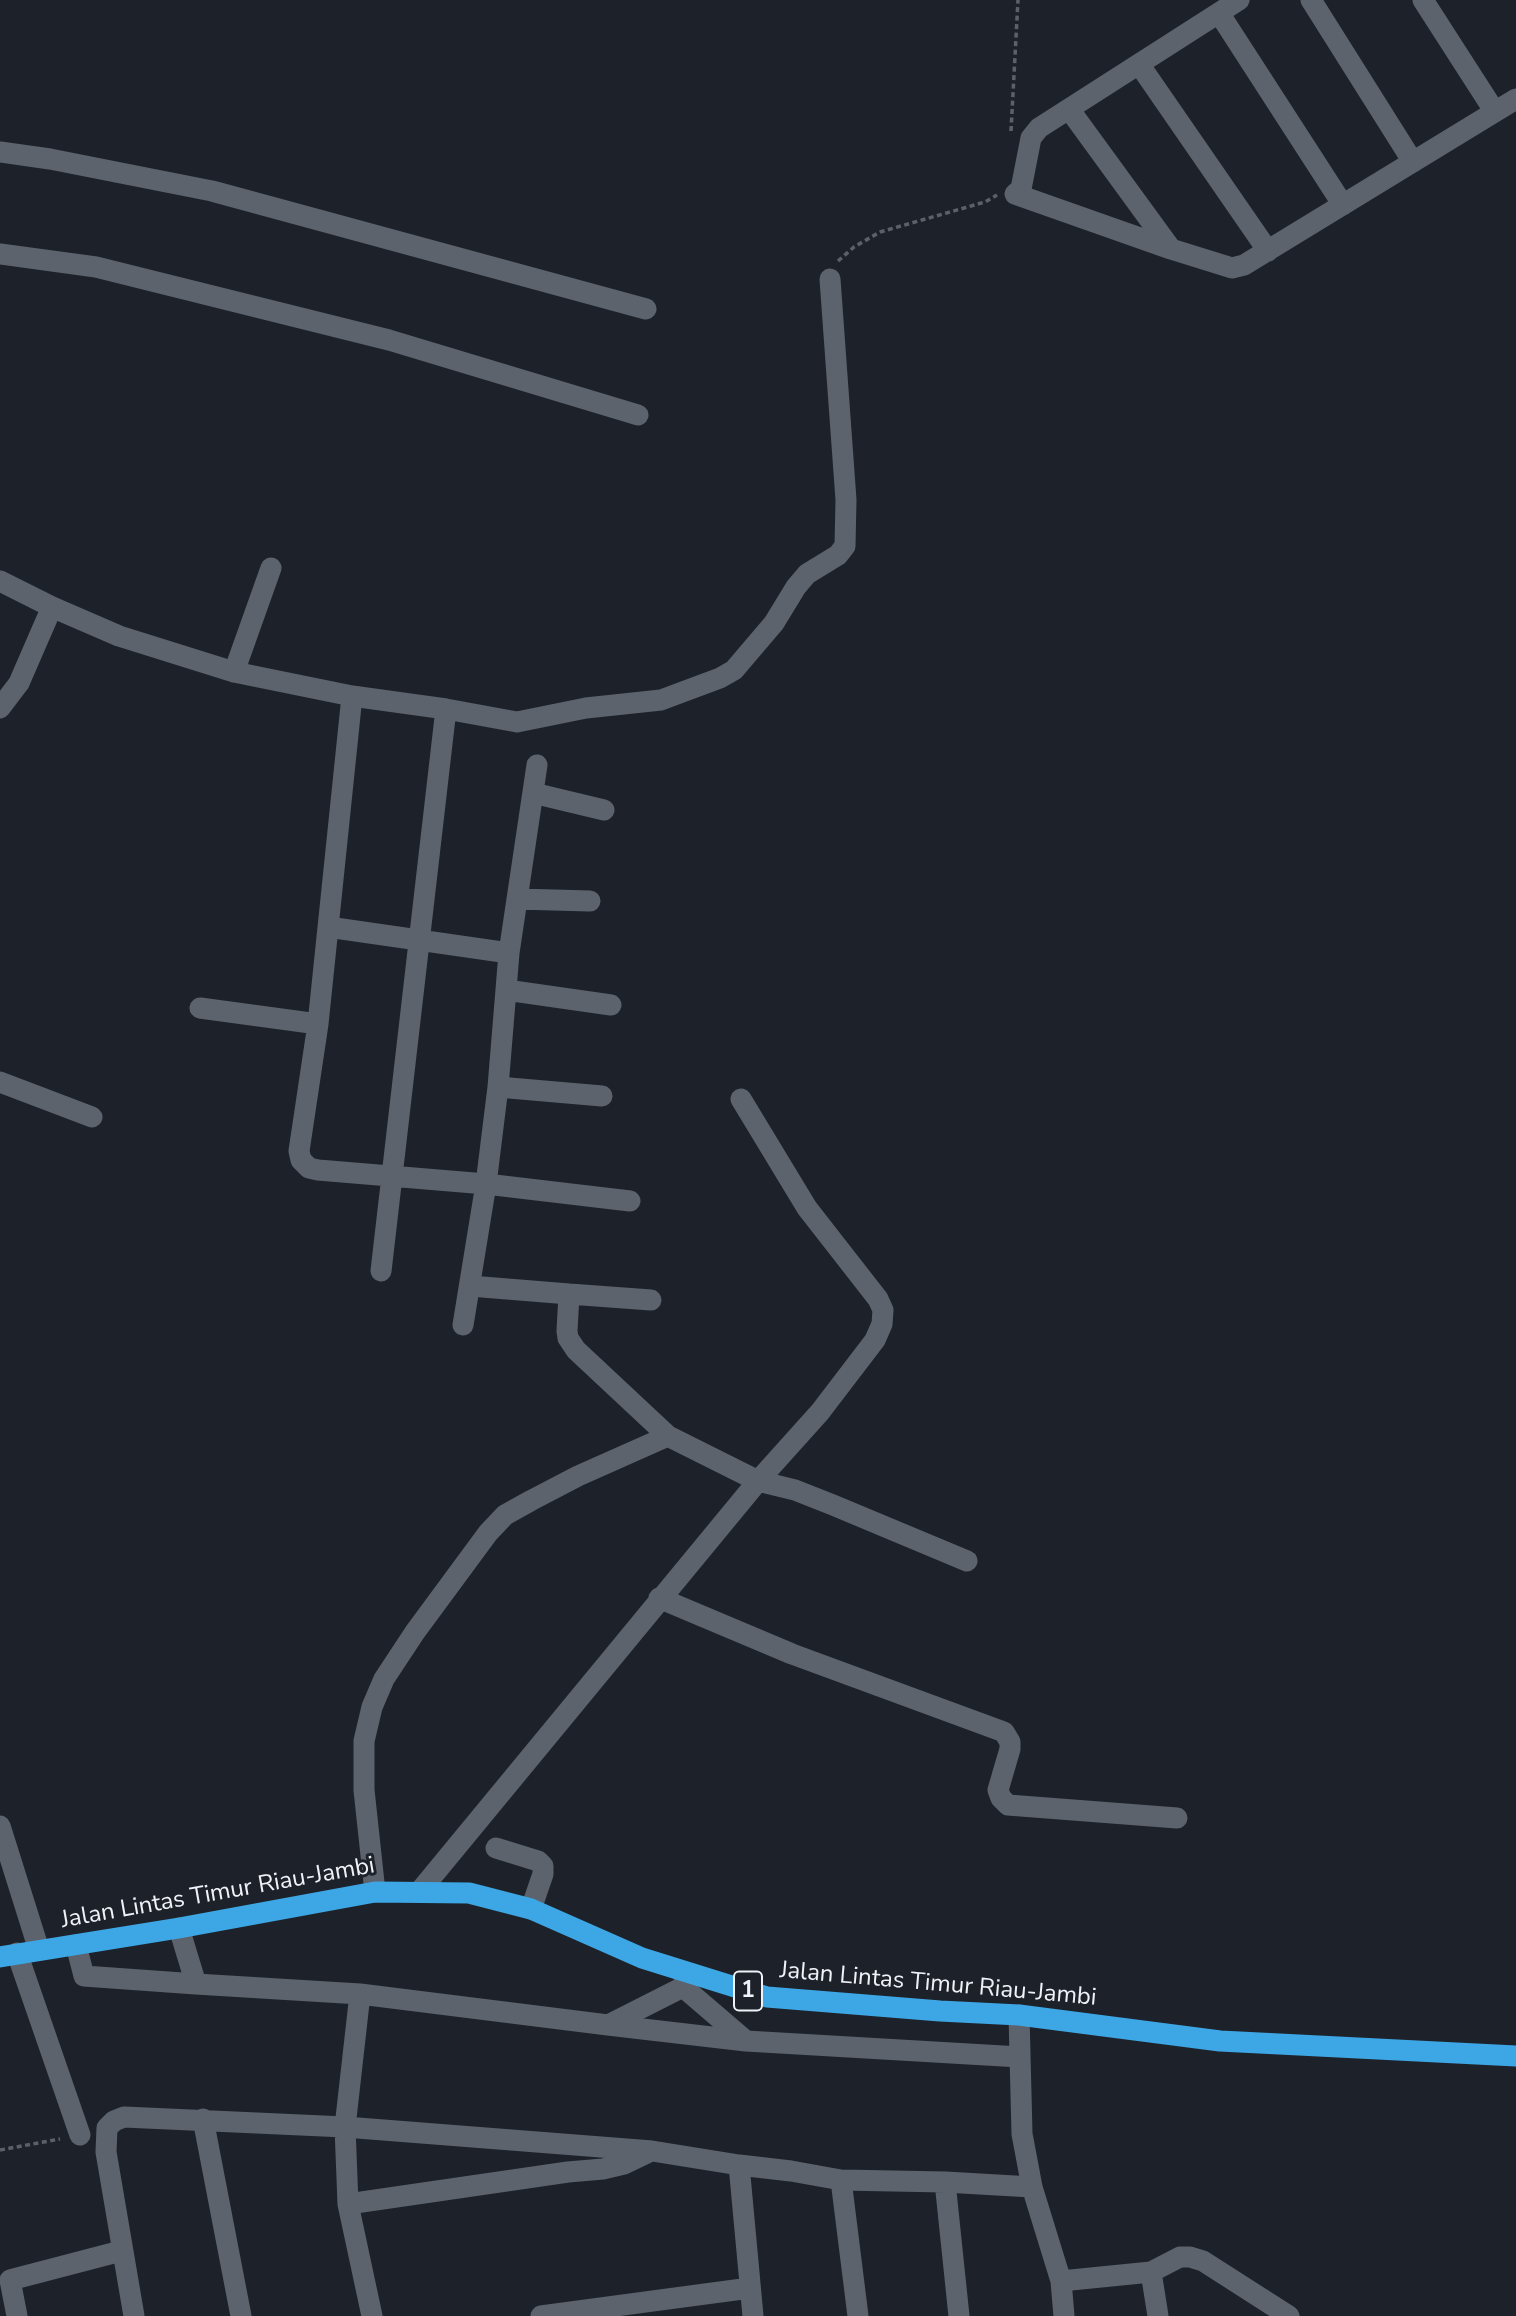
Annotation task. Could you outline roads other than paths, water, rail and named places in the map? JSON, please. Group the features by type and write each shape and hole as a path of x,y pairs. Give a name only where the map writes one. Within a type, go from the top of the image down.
{"highway":[{"name":"Jalan Lintas Timur Riau-Jambi","path":"9,1955 179,1928 375,1892 469,1894 531,1909 685,1980 767,1997 1019,2015 1220,2041 1516,2056"}],"street":[{"path":"1239,0 1039,128 1031,138 1021,189 1015,194 1232,268 1244,265 1268,251 1516,99"},
{"path":"1311,0 1413,162"},
{"path":"1423,0 1495,112"},
{"path":"1219,13 1343,205"},
{"path":"1139,64 1268,251"},
{"path":"1069,109 1171,249"},
{"path":"0,152 50,159 212,191 646,309"},
{"path":"0,254 96,267 389,340 638,415"},
{"path":"0,581 119,636 234,672 352,696 517,722 586,708 660,700 720,678 734,670 774,623 796,587 807,575 838,555 845,546 846,500 830,279"},
{"path":"234,672 271,568"},
{"path":"0,708 19,683 52,607"},
{"path":"352,696 318,1024 299,1151 301,1160 309,1168 318,1170 486,1184 630,1200"},
{"path":"381,1271 446,709"},
{"path":"463,1325 486,1184 498,1087 509,953 537,765"},
{"path":"533,793 604,810"},
{"path":"517,899 590,901"},
{"path":"328,927 509,953"},
{"path":"506,990 611,1005"},
{"path":"200,1007 318,1024"},
{"path":"0,1082 92,1116"},
{"path":"498,1087 602,1096"},
{"path":"420,1891 659,1598 820,1412 875,1340 882,1324 883,1310 878,1299 807,1208 741,1099"},
{"path":"470,1286 651,1300"},
{"path":"569,1294 567,1331 576,1350 668,1436 758,1481 795,1490 833,1504 967,1561"},
{"path":"375,1892 364,1790 364,1741 372,1707 384,1679 488,1533 505,1515 578,1476 668,1436"},
{"path":"659,1598 792,1654 1004,1732 1010,1742 1010,1749 998,1790 1008,1805 1177,1818"},
{"path":"0,1826 39,1950"},
{"path":"496,1847 538,1861 543,1866 543,1874 531,1909"},
{"path":"179,1928 196,1984"},
{"path":"76,1945 84,1976 360,1994 746,2041 1020,2057"},
{"path":"9,1955 80,2135"},
{"path":"607,2025 685,1980 746,2041"},
{"path":"360,1994 345,2127 348,2204 372,2316"},
{"path":"1019,2015 1022,2134 1032,2187 1061,2281 1063,2316"},
{"path":"134,2316 106,2152 107,2128 124,2117 345,2127 652,2151 841,2180 1032,2187"},
{"path":"203,2119 241,2316"},
{"path":"348,2204 603,2169 624,2164 652,2151"},
{"path":"739,2165 753,2316"},
{"path":"841,2180 858,2316"},
{"path":"944,2182 959,2316"},
{"path":"17,2316 5,2282 121,2251"},
{"path":"1061,2281 1151,2272 1180,2257 1190,2257 1203,2261 1289,2316"},
{"path":"1151,2272 1157,2316"},
{"path":"541,2316 750,2288"}]}
